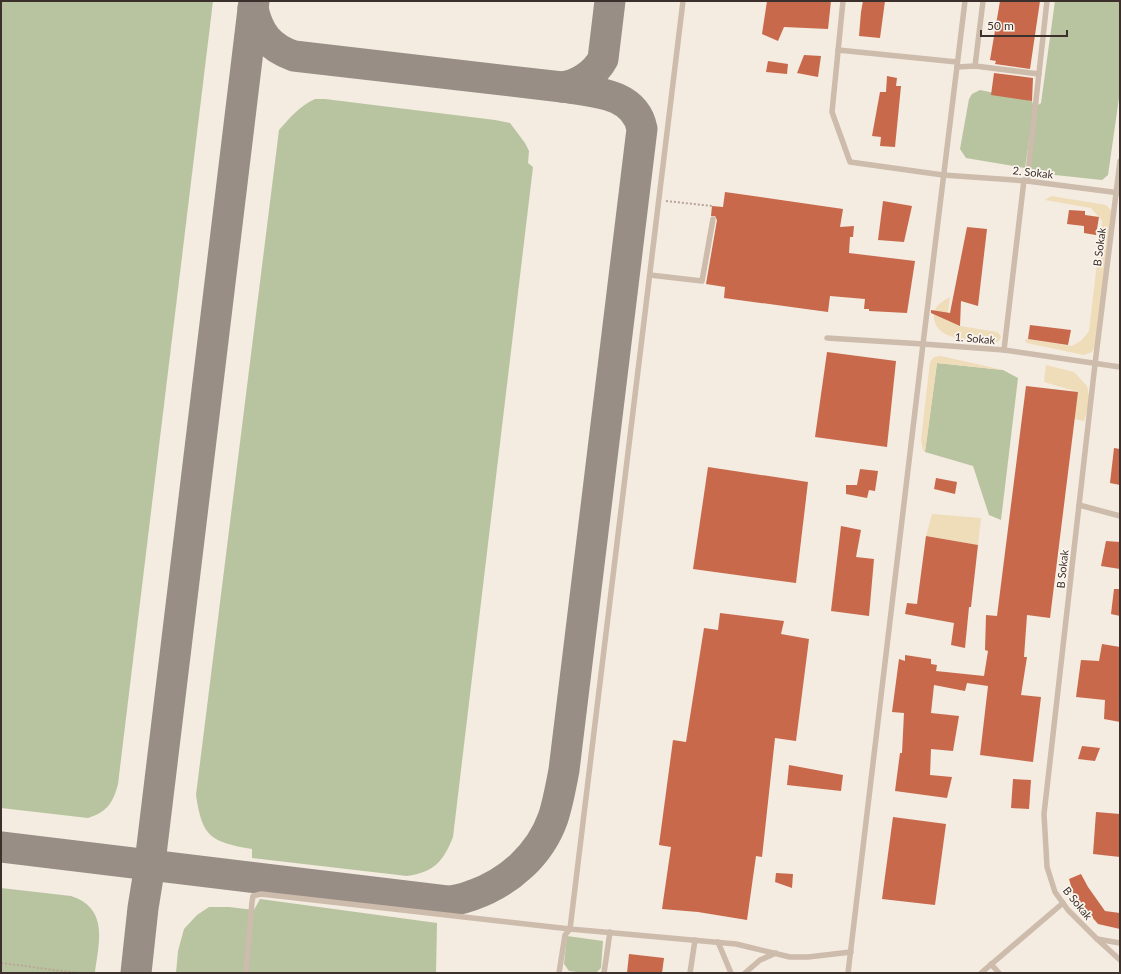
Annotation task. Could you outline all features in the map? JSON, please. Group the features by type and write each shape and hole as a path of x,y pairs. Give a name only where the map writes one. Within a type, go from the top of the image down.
{"lane":[{"path":"559,973 565,935 570,929 684,1"},
{"path":"842,1 838,50 1039,74"},
{"path":"848,973 965,1"},
{"path":"975,66 983,1"},
{"path":"1004,350 1047,1"},
{"name":"2. Sokak","path":"838,50 832,112 850,162 943,175 1025,181 1118,193"},
{"name":"B Sokak","path":"1120,161 1118,193 1095,364 1044,814 1047,867 1055,892 1068,910 1120,960"},
{"path":"650,275 702,281 713,219"},
{"name":"1. Sokak","path":"827,338 1004,350 1120,367"},
{"path":"1079,504 1120,516"},
{"path":"246,973 253,896 261,894 570,929 736,944 790,957 808,957 850,952"},
{"path":"980,973 1063,903"},
{"path":"604,973 610,932"},
{"path":"1097,939 1120,943"},
{"path":"690,973 695,940"},
{"path":"718,942 731,973"},
{"path":"745,973 760,960 776,953"},
{"path":"991,964 998,973"}],"path":[{"path":"659,200 712,206"},
{"path":"1,963 78,973"}],"green space":[{"path":"1,1 213,1 118,784 111,802 105,810 88,818 1,808"},
{"path":"1055,1 1120,1 1120,91 1108,175 1102,180 1027,172 1035,107 1041,103"},
{"path":"980,90 1032,101 1034,108 1025,168 966,158 960,149 969,99 972,94"},
{"path":"315,99 325,99 510,123 525,143 529,151 528,163 533,167 453,837 445,853 436,864 424,872 407,876 252,858 252,849 227,844 211,835 206,829 202,820 198,809 196,795 279,130 299,109"},
{"path":"937,363 1003,370 1018,378 1001,520 989,515 973,466 925,452"},
{"path":"1,888 71,896 83,902 91,909 99,928 95,973 1,973"},
{"path":"260,899 437,923 436,973 176,973 178,951 184,929 197,915 209,907 229,907 254,910"},
{"path":"567,936 603,941 601,968 596,973 569,971 564,964"}],"sand":[{"path":"1051,196 1106,205 1111,210 1096,344 1092,352 1084,355 1027,343 1025,341 1026,339 1072,346 1082,340 1089,331 1102,221 1091,208 1045,200"},
{"path":"950,297 947,320 957,323 960,326 997,332 1001,336 1000,339 997,342 969,340 950,336 942,332 936,325 934,313 939,305"},
{"path":"941,356 1003,370 937,363 925,452 923,450 921,440 930,362 934,357"},
{"path":"1046,365 1074,372 1087,386 1090,401 1084,421 1074,419 1078,392 1044,382"},
{"path":"932,514 981,518 978,545 926,536"}],"building":[{"path":"767,1 831,1 828,29 784,27 778,41 762,34"},
{"path":"863,1 885,1 880,38 859,36"},
{"path":"1000,1 1040,1 1030,69 995,64 996,61 990,60"},
{"path":"804,55 821,56 818,77 797,73"},
{"path":"768,61 788,64 787,74 766,72"},
{"path":"994,73 1033,78 1032,101 991,95"},
{"path":"887,76 897,78 896,86 901,86 895,147 880,146 881,137 872,136 880,92 886,92"},
{"path":"725,192 843,209 840,227 854,226 853,237 850,237 849,253 915,261 907,313 869,311 869,309 864,309 865,299 830,296 828,312 724,298 725,287 706,284 717,220 715,216 711,216 712,206 723,207"},
{"path":"883,201 912,206 904,242 878,240"},
{"path":"1069,210 1085,211 1085,215 1099,217 1096,235 1084,233 1084,226 1067,224"},
{"path":"967,227 987,229 978,306 961,301 960,326 931,313 931,310 950,313"},
{"path":"1030,325 1071,330 1068,345 1028,339"},
{"path":"827,352 896,361 887,447 815,437"},
{"path":"1026,386 1078,392 1050,618 1027,615 1024,657 1027,657 1021,695 1041,697 1033,762 980,755 988,686 967,683 965,691 934,685 931,713 959,716 953,751 931,749 930,775 952,777 947,798 895,791 900,753 902,753 904,713 892,712 899,659 905,661 905,655 931,659 931,664 937,665 936,671 984,676 988,651 985,650 986,615 997,616"},
{"path":"1114,448 1120,449 1120,485 1110,483"},
{"path":"708,467 808,482 796,583 693,569"},
{"path":"860,469 878,471 875,491 869,490 867,498 846,494 846,485 857,485"},
{"path":"936,478 957,482 955,494 934,489"},
{"path":"841,526 861,530 856,557 874,559 869,616 831,611"},
{"path":"926,536 978,545 965,648 951,645 954,623 905,614 907,603 917,604"},
{"path":"1106,541 1120,542 1120,569 1101,566"},
{"path":"1114,589 1120,589 1120,616 1111,614"},
{"path":"720,613 784,621 781,634 809,639 796,741 775,738 762,857 756,856 747,920 698,912 662,909 671,847 659,845 673,740 686,742 704,628 718,630"},
{"path":"1102,644 1120,647 1120,722 1104,719 1105,700 1076,697 1081,660 1099,661"},
{"path":"1082,746 1100,748 1095,761 1078,759"},
{"path":"789,765 843,775 841,791 787,785"},
{"path":"1013,779 1031,780 1029,809 1011,808"},
{"path":"1096,812 1120,814 1120,857 1093,854"},
{"path":"893,817 946,824 935,905 882,899"},
{"path":"776,873 793,874 792,888 775,882"},
{"path":"1081,874 1088,887 1105,911 1120,913 1120,929 1098,924 1074,896 1069,879"},
{"path":"629,954 664,958 662,973 627,973"}],"taxiway":[{"path":"136,973 254,1"},
{"path":"253,8 258,25 266,38 278,49 294,56 562,87 574,84 586,78 603,59 610,1"},
{"path":"1,847 447,901 457,900 473,895 499,883 522,866 540,844 553,818 564,770 642,129 638,117 631,108 622,101 599,93 562,87"}]}
